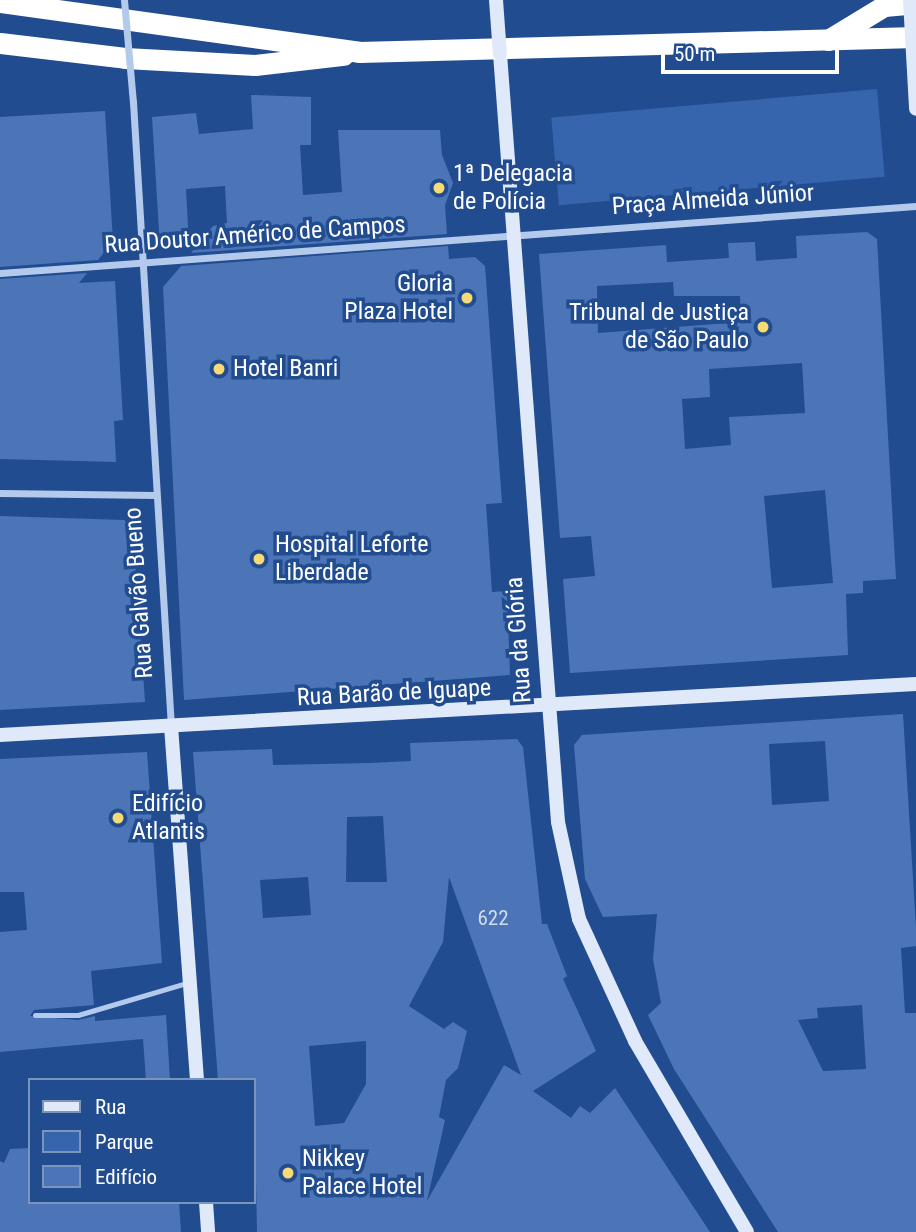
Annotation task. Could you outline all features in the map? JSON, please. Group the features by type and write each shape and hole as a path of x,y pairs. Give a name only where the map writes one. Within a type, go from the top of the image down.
{"highway":[{"path":"0,2 359,52"},
{"path":"826,41 884,6 916,3"},
{"path":"0,43 125,58 255,65 359,52 916,37"}],"street":[{"name":"Rua Galvão Bueno","path":"124,0 133,102 155,495 197,1078"},
{"name":"Rua da Glória","path":"496,0 547,708 558,822 579,919 635,1041 747,1232"},
{"path":"910,0 916,114"},
{"name":"Praça Almeida Júnior","path":"513,233 916,206"},
{"name":"Rua Doutor Américo de Campos","path":"0,273 513,233"},
{"path":"0,493 155,495"},
{"name":"Rua Barão de Iguape","path":"0,735 547,708 916,684"},
{"path":"206,1204 208,1232"}],"lane":[{"path":"35,1015 78,1015 190,982"}],"green space":[{"path":"877,89 885,177 559,205 551,117"}],"building":[{"path":"251,95 311,97 311,145 300,145 303,195 342,192 338,130 440,130 442,155 453,183 445,205 447,234 191,253 213,226 227,223 225,186 186,189 189,244 160,247 152,117 196,113 199,134 253,129"},
{"path":"105,111 113,241 98,260 0,267 0,117"},
{"path":"867,232 877,239 896,579 863,581 863,593 846,594 848,655 570,673 563,579 595,576 591,536 560,538 539,254 666,245 667,262 729,258 728,243 755,242 756,261 797,258 796,236","holes":["673,282 674,296 740,296 741,322 598,333 597,286","802,363 805,413 729,417 731,445 685,449 682,399 710,397 709,369","825,490 833,583 772,588 764,496"]},
{"path":"448,246 449,259 475,257 485,266 502,503 486,504 492,592 507,591 510,675 184,700 163,287 181,266"},
{"path":"87,273 79,283 115,281 123,420 114,421 116,462 0,459 0,279"},
{"path":"0,516 124,520 133,528 145,702 0,710"},
{"path":"903,714 916,946 901,948 905,1013 916,1013 916,1232 778,1232 674,1069 648,1015 661,1003 653,959 657,914 603,917 585,879 574,745 582,735","holes":["825,741 829,801 772,805 769,744","862,1005 866,1069 823,1071 798,1020 818,1018 817,1008"]},
{"path":"517,739 523,747 542,924 547,924 567,976 563,979 596,1051 533,1091 571,1118 580,1106 590,1113 615,1088 710,1232 257,1232 256,1078 218,1078 193,752 272,749 273,765 411,761 410,743","holes":["383,816 387,882 346,882 347,817","308,877 311,915 263,918 260,880","449,877 521,1075 504,1065 427,1201 445,1120 439,1117 446,1080 458,1068 467,1031 453,1022 444,1029 409,1006 443,942","366,1041 366,1084 344,1123 315,1126 309,1046"]},
{"path":"147,752 162,963 91,971 94,1005 34,1010 30,1016 78,1020 95,1016 95,1021 166,1015 170,1078 146,1078 143,1039 0,1052 0,932 27,930 24,892 0,892 0,759"},
{"path":"28,1148 28,1204 179,1204 181,1232 0,1232 0,1161 4,1163 10,1149"}],"place":[{"name":"1ª Delegacia de Polícia","path":"439,188"},
{"name":"Gloria Plaza Hotel","path":"467,298"},
{"name":"Tribunal de Justiça de São Paulo","path":"763,327"},
{"name":"Hotel Banri","path":"219,369"},
{"name":"Hospital Leforte Liberdade","path":"259,559"},
{"name":"Edifício Atlantis","path":"118,818"},
{"name":"Nikkey Palace Hotel","path":"288,1173"}]}
